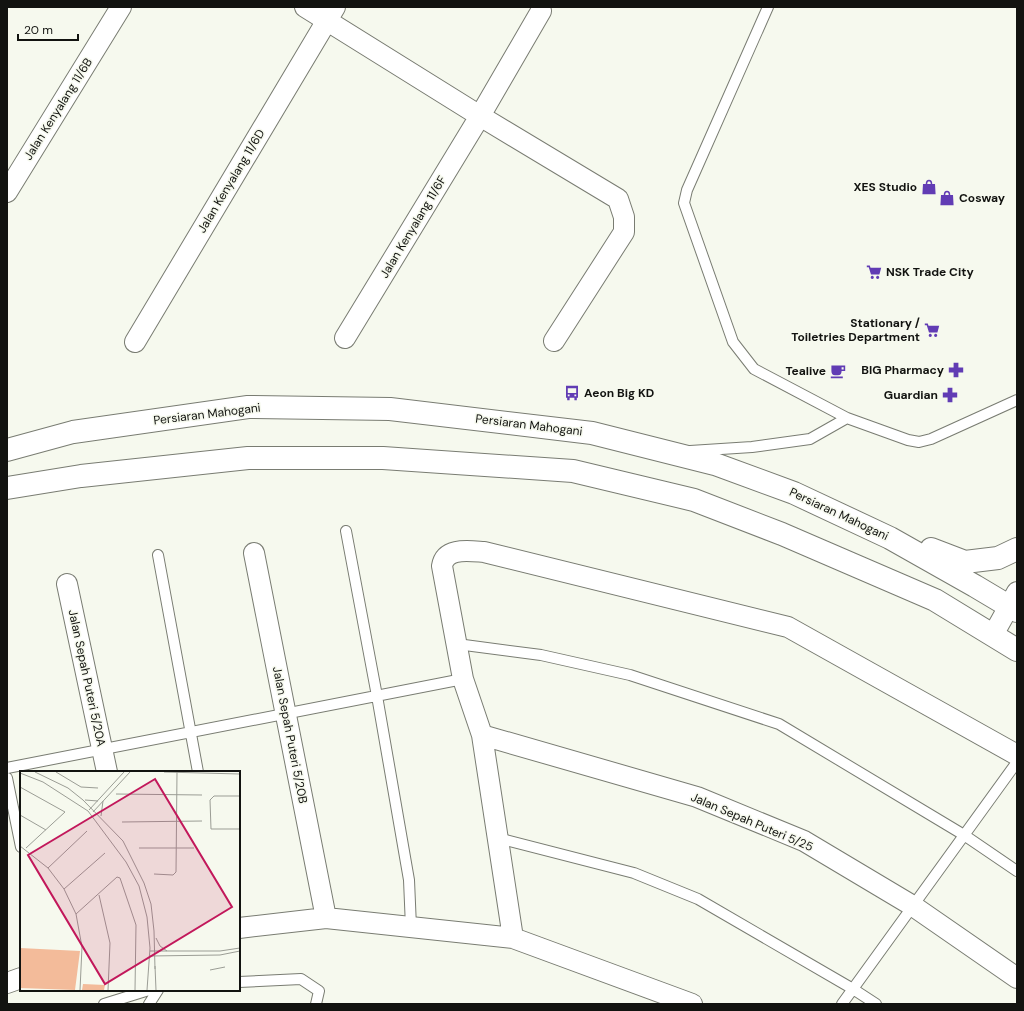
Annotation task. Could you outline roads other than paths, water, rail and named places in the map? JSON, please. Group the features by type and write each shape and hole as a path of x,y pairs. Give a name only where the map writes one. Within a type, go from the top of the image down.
{"main road":[{"name":"Persiaran Mahogani","path":"17,447 73,432 248,407 390,409 592,433 715,464 794,493 890,538 975,586 1014,604"},
{"path":"7,432 17,447"},
{"path":"7,488 81,476 248,458 383,458 573,471 694,500 774,531 935,600 1017,650"},
{"path":"890,538 934,550 965,562 998,558 1017,549"}],"street":[{"name":"Jalan Kenyalang 11/6B","path":"7,192 121,7"},
{"path":"305,7 331,14 480,116 618,200 624,217 624,232 554,341"},
{"name":"Jalan Kenyalang 11/6F","path":"345,338 480,116 541,11"},
{"name":"Jalan Kenyalang 11/6D","path":"136,342 331,14"},
{"path":"513,938 482,735 463,679 442,566 446,556 457,551 484,552 788,627 1017,755"},
{"name":"Jalan Sepah Puteri 5/20B","path":"254,553 326,918"},
{"name":"Jalan Sepah Puteri 5/20A","path":"67,584 106,771"},
{"path":"993,635 1014,604"},
{"name":"Jalan Sepah Puteri 5/25","path":"482,735 697,797 804,841 913,906 1017,978"},
{"path":"240,928 326,918 513,938 692,1004"},
{"path":"7,983 20,978"}],"lane":[{"path":"768,7 687,190 684,203 733,342 754,369 847,418 908,440 919,442 931,440 1017,400"},
{"path":"672,452 752,447 810,439 847,418"},
{"path":"346,531 409,880 411,927"},
{"path":"158,555 198,771"},
{"path":"457,644 541,655 630,675 778,724 964,835 1017,872"},
{"path":"7,768 463,679"},
{"path":"842,1004 1017,762"},
{"path":"7,778 20,841"},
{"path":"498,838 634,874 698,899 853,989 876,1004"},
{"path":"240,982 301,979 319,992 316,1004"},
{"path":"104,1004 145,991"},
{"path":"149,1004 157,991"}],"place":[{"name":"XES Studio","path":"929,187"},
{"name":"Cosway","path":"947,198"},
{"name":"NSK Trade City","path":"874,272"},
{"name":"Stationary / Toiletries Department","path":"932,330"},
{"name":"BIG Pharmacy","path":"956,370"},
{"name":"Tealive","path":"838,371"},
{"name":"Aeon Big KD","path":"572,393"},
{"name":"Guardian","path":"950,395"}]}
